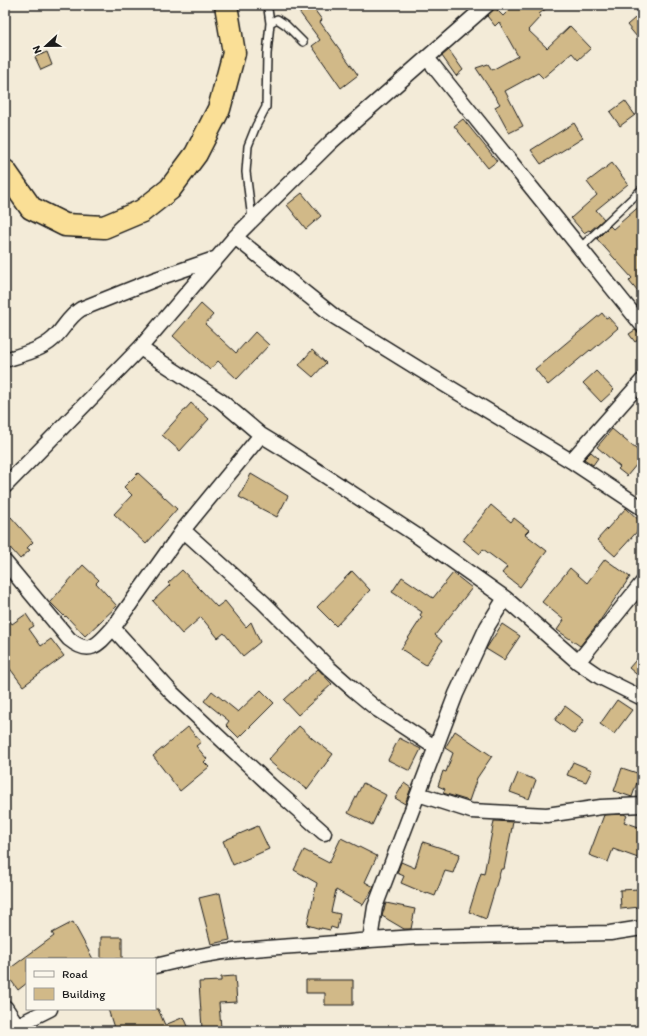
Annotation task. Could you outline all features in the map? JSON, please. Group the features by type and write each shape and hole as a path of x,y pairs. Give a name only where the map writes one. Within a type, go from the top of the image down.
{"highway":[{"path":"5,171 32,208 65,225 104,227 142,211 170,189 196,154 219,109 234,53 226,5"}],"street":[{"path":"5,486 140,348 252,219 331,142 428,58 486,5"},
{"path":"428,58 642,325"},
{"path":"235,237 335,317 571,461 642,508"},
{"path":"5,360 33,350 51,341 72,314 81,309 156,279 218,257"},
{"path":"140,348 221,401 261,435 416,535 505,598 578,662 600,677 642,698"},
{"path":"571,461 642,381"},
{"path":"5,562 69,639 82,648 94,646 100,642 113,628 183,530 261,435"},
{"path":"183,530 263,602 330,669 355,691 378,710 436,748"},
{"path":"578,662 642,583"},
{"path":"370,940 375,908 456,694 487,627 505,598"},
{"path":"113,628 172,693 270,785 324,833"},
{"path":"418,794 471,811 547,815 601,807 642,805"},
{"path":"156,966 231,951 370,940 416,937 610,933 642,928"},
{"path":"5,1007 15,1027 48,1010"}],"lane":[{"path":"252,219 246,172 248,146 266,107 267,54 270,23 268,9 265,5"},
{"path":"270,23 277,19 286,25 303,42"},
{"path":"581,247 642,189"}],"building":[{"path":"294,5 311,5 322,20 320,22 358,75 341,88 312,46 320,40"},
{"path":"514,5 551,5 539,14 541,16 528,30 547,48 570,26 591,48 578,60 572,53 543,78 538,73 505,91 523,126 509,133 495,107 500,104 476,68 488,64 492,70 518,56 499,22 495,26 487,16 495,8 503,16"},
{"path":"642,12 642,43 627,25"},
{"path":"449,50 463,70 456,76 442,56"},
{"path":"47,52 52,65 41,70 35,57"},
{"path":"625,101 635,115 620,126 610,112"},
{"path":"463,119 497,161 488,168 454,126"},
{"path":"574,123 583,138 541,164 531,150"},
{"path":"612,163 628,184 596,210 604,219 590,231 589,230 584,233 571,218 597,195 587,182"},
{"path":"302,193 321,216 306,229 287,205"},
{"path":"642,204 642,297 629,281 632,278 597,239 610,226 613,229"},
{"path":"201,304 213,315 205,324 236,353 255,332 269,345 237,379 218,361 210,370 173,336"},
{"path":"602,313 618,328 548,385 535,369"},
{"path":"635,330 642,335 642,337 635,342 629,334"},
{"path":"312,350 326,363 313,377 299,365"},
{"path":"596,371 614,390 601,402 583,383"},
{"path":"191,403 209,419 180,451 162,435"},
{"path":"612,429 642,454 642,458 627,476 618,469 620,467 597,447"},
{"path":"591,452 598,458 593,465 584,459"},
{"path":"138,473 177,509 146,544 114,514 132,495 124,487"},
{"path":"251,474 288,496 277,517 239,497"},
{"path":"491,505 511,522 514,518 529,530 525,534 547,551 520,587 502,573 507,567 483,549 480,554 463,540"},
{"path":"626,508 642,523 642,526 615,556 597,540"},
{"path":"11,517 33,542 27,548 30,550 20,559 5,542 5,522"},
{"path":"605,559 630,577 599,622 580,646 557,630 564,620 542,602 570,568 587,583"},
{"path":"83,565 99,580 96,583 117,606 85,636 50,602"},
{"path":"182,570 217,607 225,601 246,627 251,622 260,642 243,656 224,633 218,638 201,617 182,634 153,601 170,585 168,583"},
{"path":"352,571 370,590 336,626 317,607"},
{"path":"453,573 472,588 435,635 442,641 426,665 401,649 422,617 420,615 422,612 392,592 402,577 433,598"},
{"path":"5,614 12,624 26,614 34,626 29,629 41,646 51,639 64,656 23,686 5,662"},
{"path":"502,624 520,636 504,660 486,649"},
{"path":"642,653 642,679 629,668"},
{"path":"318,669 332,684 298,715 284,700"},
{"path":"261,690 274,703 239,738 226,725 229,721 204,701 212,691 238,712"},
{"path":"617,700 632,710 614,734 600,724"},
{"path":"565,706 584,720 574,734 555,720"},
{"path":"299,726 333,754 307,789 284,772 283,773 268,760"},
{"path":"188,727 201,742 196,746 207,759 204,762 209,767 180,791 153,756"},
{"path":"455,731 492,756 477,778 469,801 443,793 445,789 438,786 443,771 446,772 453,753 445,748"},
{"path":"399,738 421,749 410,771 388,760"},
{"path":"573,762 592,770 586,782 567,775"},
{"path":"622,768 640,774 632,797 614,791"},
{"path":"518,773 536,780 529,799 510,792"},
{"path":"363,783 386,795 372,825 348,813"},
{"path":"404,783 411,788 405,804 395,798"},
{"path":"624,814 627,816 624,822 642,828 642,847 638,858 613,849 608,862 589,855 604,815"},
{"path":"494,821 513,822 504,869 501,869 486,919 469,912 481,873 484,874"},
{"path":"258,826 269,849 233,865 223,841"},
{"path":"341,838 377,856 365,882 374,887 363,905 336,890 331,912 340,914 337,929 331,927 330,930 321,929 307,925 317,883 294,870 304,850 329,863"},
{"path":"423,842 460,854 453,873 445,871 435,896 401,883 404,876 397,873 401,862 415,868"},
{"path":"639,889 640,907 621,909 620,890"},
{"path":"220,893 230,940 211,944 199,898"},
{"path":"386,903 415,909 411,929 404,929 382,916"},
{"path":"73,922 92,958 26,958 26,984 18,990 5,972 54,936 52,933"},
{"path":"101,937 122,937 122,958 101,958"},
{"path":"235,976 237,1002 219,1003 221,1028 202,1029 199,982 221,981 221,977"},
{"path":"306,980 353,980 353,1005 325,1005 325,993 306,993"},
{"path":"158,1009 165,1025 184,1017 190,1031 115,1031 108,1010"}]}
